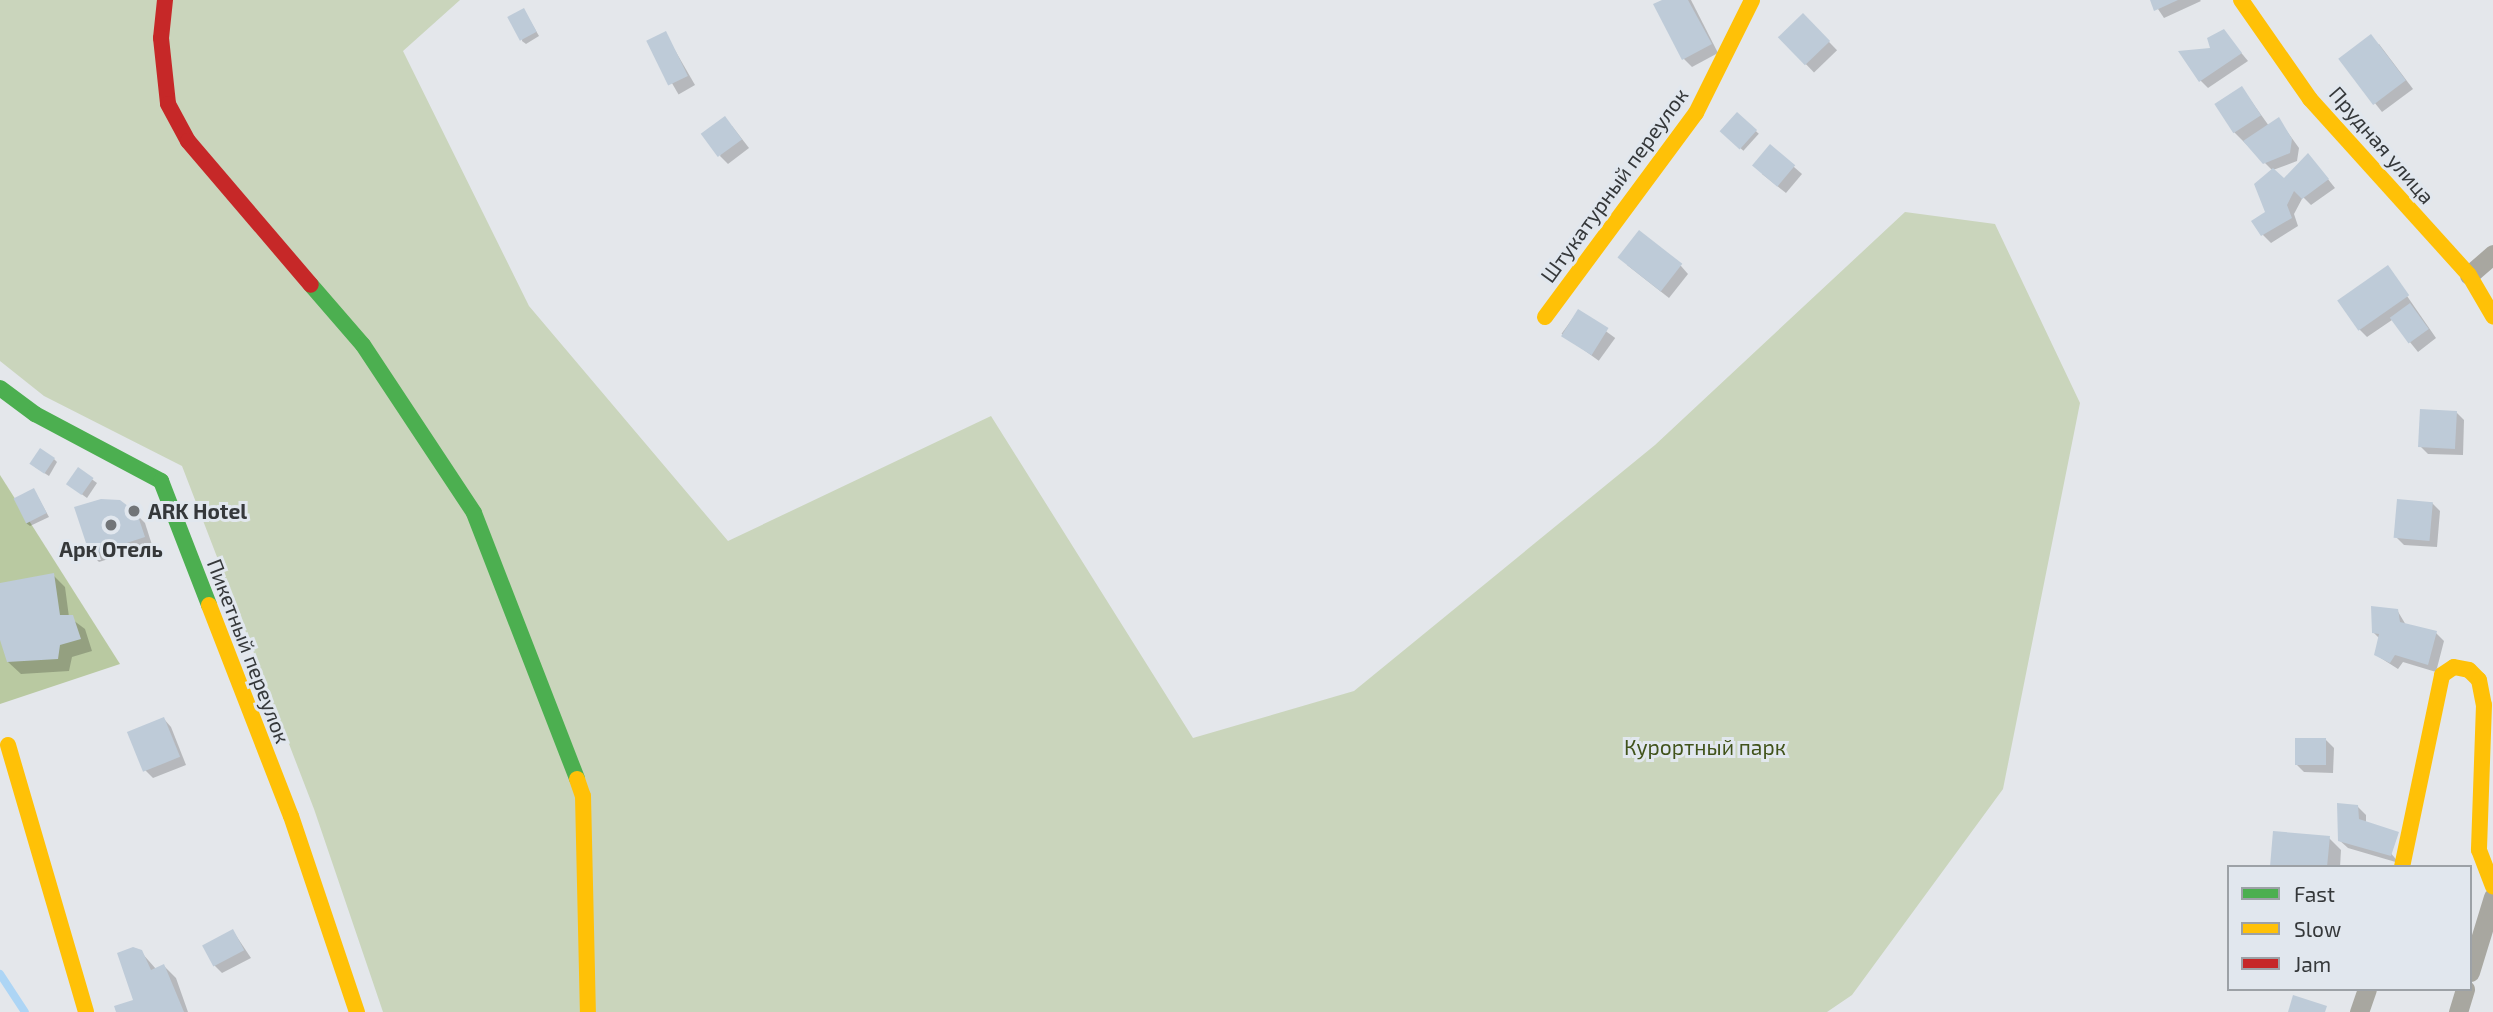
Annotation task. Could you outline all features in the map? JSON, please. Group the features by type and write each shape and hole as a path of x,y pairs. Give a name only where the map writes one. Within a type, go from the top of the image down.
{"street":[{"path":"165,0 161,38 169,104 188,141 363,345 474,513 583,796 587,1012"},
{"name":"Штукатурный переулок","path":"1545,317 1696,113 1752,0"},
{"name":"Прудная улица","path":"2241,0 2310,99 2469,275 2493,316"},
{"path":"2469,275 2493,254"},
{"name":"Пикетный переулок","path":"0,388 35,414 161,481 291,816 357,1012"},
{"path":"2402,865 2442,675 2454,667 2469,670 2479,680 2484,705 2479,849 2493,886"},
{"path":"8,744 86,1012"},
{"path":"2472,965 2493,897"},
{"path":"2359,1012 2366,991"},
{"path":"2458,1012 2464,991"}],"green space":[{"name":"Курортный парк","path":"0,0 460,0 403,51 529,306 728,541 991,416 1193,738 1354,691 1655,445 1905,212 1995,224 2080,403 2003,789 1852,995 1827,1012 383,1012 314,809 182,466 44,396 0,361"},
{"path":"0,475 120,664 0,704"}],"building":[{"path":"1662,0 1688,0 1712,44 1682,60 1653,4"},
{"path":"2150,0 2178,0 2154,11"},
{"path":"524,8 537,32 520,41 507,17"},
{"path":"1803,13 1830,41 1805,65 1778,37"},
{"path":"2224,29 2242,53 2199,82 2178,51 2210,48 2207,38"},
{"path":"666,31 688,76 668,86 646,41"},
{"path":"2371,34 2406,80 2373,105 2338,59"},
{"path":"2242,86 2261,115 2233,133 2214,104"},
{"path":"1737,112 1757,130 1740,149 1720,131"},
{"path":"725,116 742,139 718,157 701,134"},
{"path":"2279,117 2292,139 2290,153 2263,164 2243,141"},
{"path":"1770,144 1795,165 1777,187 1752,165"},
{"path":"2308,153 2329,179 2302,199 2294,191 2287,205 2292,218 2261,236 2251,221 2265,212 2254,184 2273,168 2284,178"},
{"path":"1639,230 1682,264 1661,291 1617,258"},
{"path":"2388,265 2409,295 2358,331 2337,301"},
{"path":"2410,303 2429,329 2409,344 2390,318"},
{"path":"1578,309 1609,328 1592,355 1561,336"},
{"path":"2420,409 2457,411 2455,449 2418,447"},
{"path":"40,448 55,458 44,474 29,464"},
{"path":"78,467 94,478 82,495 66,484"},
{"path":"34,488 47,513 26,523 14,498"},
{"name":"Арк Отель","path":"101,499 120,500 137,513 145,537 90,555 74,507"},
{"path":"2397,499 2433,502 2429,541 2394,538"},
{"path":"54,573 60,615 73,615 81,639 60,645 58,659 7,662 0,640 0,583"},
{"path":"2371,606 2398,609 2400,622 2437,631 2428,665 2395,655 2390,663 2374,655 2379,634 2372,633"},
{"path":"164,717 180,757 143,772 127,732"},
{"path":"2295,738 2326,738 2326,765 2295,765"},
{"path":"2337,803 2358,805 2359,819 2399,832 2391,856 2338,841"},
{"path":"2273,831 2330,836 2327,865 2270,865"},
{"path":"233,929 244,950 213,967 202,945"},
{"path":"133,947 142,950 151,970 164,964 184,1012 116,1012 114,1006 133,1000 117,953"},
{"path":"2293,995 2327,1006 2325,1012 2288,1012"}],"waterway":[{"path":"0,974 25,1012"}],"traffic: fast":[{"path":"311,285 363,345 474,513 577,779"},
{"path":"0,388 35,414 161,481 209,605"}],"traffic: slow":[{"path":"1545,317 1696,113 1752,0"},
{"path":"2241,0 2310,99 2469,275 2493,316"},
{"path":"209,605 291,816 357,1012"},
{"path":"2402,865 2442,675 2454,667 2469,670 2479,680 2484,705 2479,850 2493,886"},
{"path":"8,745 86,1012"},
{"path":"577,779 583,796 588,1012"}],"traffic: jam":[{"path":"165,0 161,38 168,104 188,141 311,285"}],"place":[{"name":"ARK Hotel","path":"134,511"},
{"name":"Арк Отель","path":"111,525"}]}
